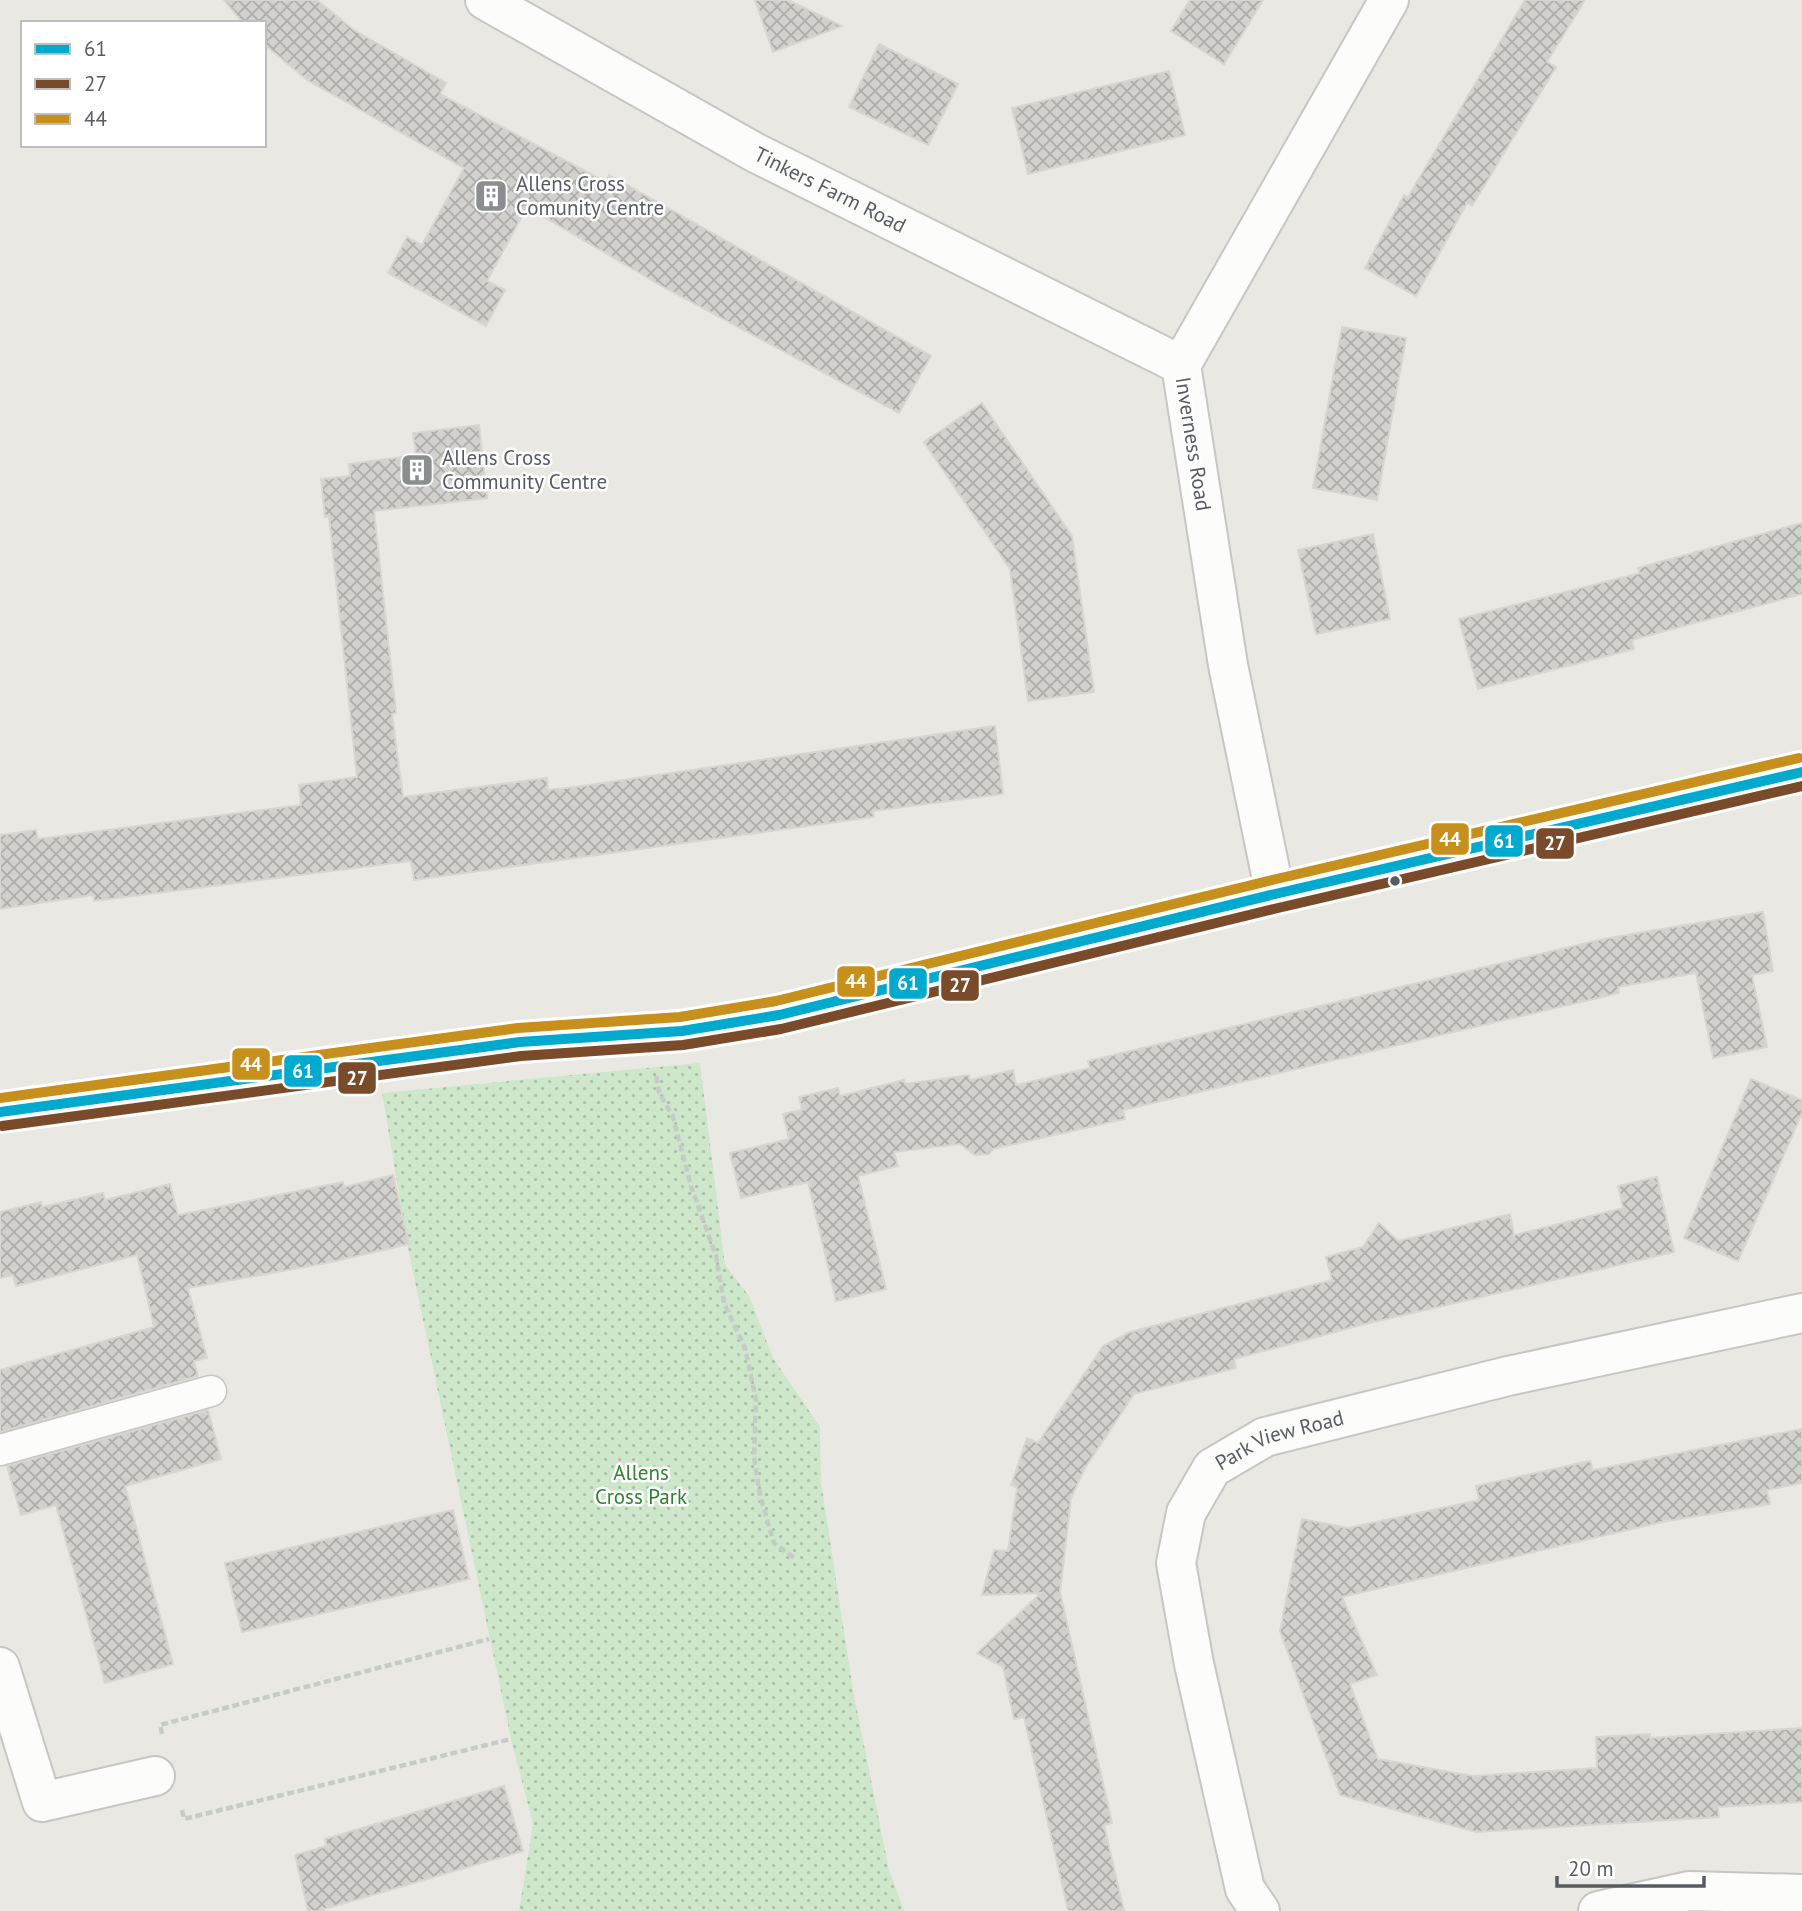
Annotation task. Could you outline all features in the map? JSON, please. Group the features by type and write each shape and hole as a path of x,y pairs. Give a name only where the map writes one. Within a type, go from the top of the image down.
{"street":[{"name":"Tinkers Farm Road","path":"485,0 754,152 1181,365"},
{"name":"Inverness Road","path":"1275,894 1228,665 1181,365 1389,0"},
{"path":"0,1112 520,1042 650,1034 779,1015 1275,894 1802,772"},
{"name":"Park View Road","path":"1260,1911 1245,1889 1194,1664 1175,1563 1186,1513 1212,1468 1265,1437 1508,1376 1802,1313"},
{"path":"0,1667 42,1802 155,1776"},
{"path":"1598,1911 1689,1891 1802,1894"}],"lane":[{"path":"0,1450 211,1391"}],"path":[{"path":"650,1034 659,1092 673,1117 691,1186 716,1256 724,1303 745,1348 756,1401 754,1457 760,1495 774,1543 796,1559"},
{"path":"163,1737 160,1725 489,1639"},
{"path":"182,1808 184,1819 510,1740"}],"green space":[{"name":"Allens Cross Park","path":"700,1063 725,1265 749,1296 773,1358 820,1427 821,1482 853,1690 889,1870 904,1911 519,1911 533,1824 511,1739 409,1253 382,1093"}],"building":[{"path":"224,0 317,0 354,30 446,83 440,94 606,182 609,175 931,356 899,413 665,288 527,207 487,281 505,290 486,326 388,273 407,237 422,245 464,168 307,80 266,46 266,21 241,21"},
{"path":"755,0 788,0 842,26 773,52"},
{"path":"1190,0 1263,0 1224,64 1171,31"},
{"path":"1525,0 1585,0 1547,62 1556,67 1472,206 1467,203 1416,296 1365,268 1404,195 1408,197"},
{"path":"879,44 958,84 928,145 849,107"},
{"path":"1169,71 1185,135 1028,174 1012,108"},
{"path":"1342,327 1406,338 1377,500 1313,488"},
{"path":"982,403 1072,536 1094,692 1028,701 1010,569 924,442"},
{"path":"479,425 487,498 374,511 396,713 392,714 403,797 547,778 548,790 575,787 995,726 1003,794 873,811 874,817 414,880 411,861 94,901 93,895 0,909 0,835 36,830 38,839 301,805 299,785 357,777 329,516 325,517 321,479 350,476 349,464 416,455 413,433"},
{"path":"1802,523 1802,594 1632,640 1634,649 1478,689 1459,619 1640,573 1638,568"},
{"path":"1373,534 1390,619 1316,634 1298,550"},
{"path":"1763,912 1773,971 1752,975 1767,1047 1713,1058 1696,973 1618,987 1619,993 1123,1110 1125,1119 993,1149 989,1154 975,1155 960,1144 894,1152 898,1166 858,1176 886,1289 836,1301 808,1182 741,1198 730,1153 789,1139 783,1114 802,1110 799,1097 838,1088 840,1096 904,1080 905,1084 969,1075 970,1080 1013,1070 1016,1085 1090,1068 1088,1061 1603,939"},
{"path":"1751,1079 1802,1100 1802,1113 1738,1261 1684,1238"},
{"path":"393,1175 409,1244 327,1263 188,1288 207,1358 194,1361 198,1376 0,1432 0,1370 154,1327 137,1255 16,1286 13,1275 0,1278 0,1212 41,1202 42,1207 103,1193 105,1200 170,1184 178,1215 343,1182 344,1187"},
{"path":"1657,1177 1674,1252 1361,1325 1234,1359 1236,1368 1134,1394 1085,1468 1071,1498 1060,1592 1112,1823 1104,1825 1124,1911 1068,1911 1024,1717 1014,1719 1003,1667 977,1653 1041,1593 982,1595 994,1550 1008,1551 1017,1488 1011,1485 1027,1438 1038,1443 1103,1346 1130,1332 1332,1280 1326,1257 1363,1247 1379,1223 1398,1241 1510,1214 1514,1235 1623,1208 1618,1186"},
{"path":"208,1410 221,1459 125,1486 173,1664 105,1683 56,1505 21,1515 7,1466"},
{"path":"1802,1429 1802,1483 1767,1490 1770,1504 1662,1522 1342,1597 1377,1675 1350,1684 1378,1759 1473,1776 1597,1768 1596,1737 1650,1734 1650,1738 1802,1728 1802,1802 1718,1807 1719,1817 1476,1832 1340,1795 1280,1631 1302,1519 1348,1528 1479,1500 1476,1486 1590,1461 1593,1470"},
{"path":"453,1510 469,1579 242,1632 225,1563"},
{"path":"504,1786 523,1851 318,1911 308,1911 295,1855 327,1846 325,1839"}],"transit line":[{"name":"44","path":"0,1098 518,1028 680,1017 776,1001 1272,880 1799,758"},
{"name":"61","path":"0,1112 520,1042 682,1031 779,1015 1275,894 1802,772"},
{"name":"27","path":"2,1126 521,1056 683,1045 781,1029 1278,908 1802,786"}],"place":[{"name":"Allens Cross Comunity Centre","path":"491,196"},
{"name":"Allens Cross Community Centre","path":"417,470"}]}
